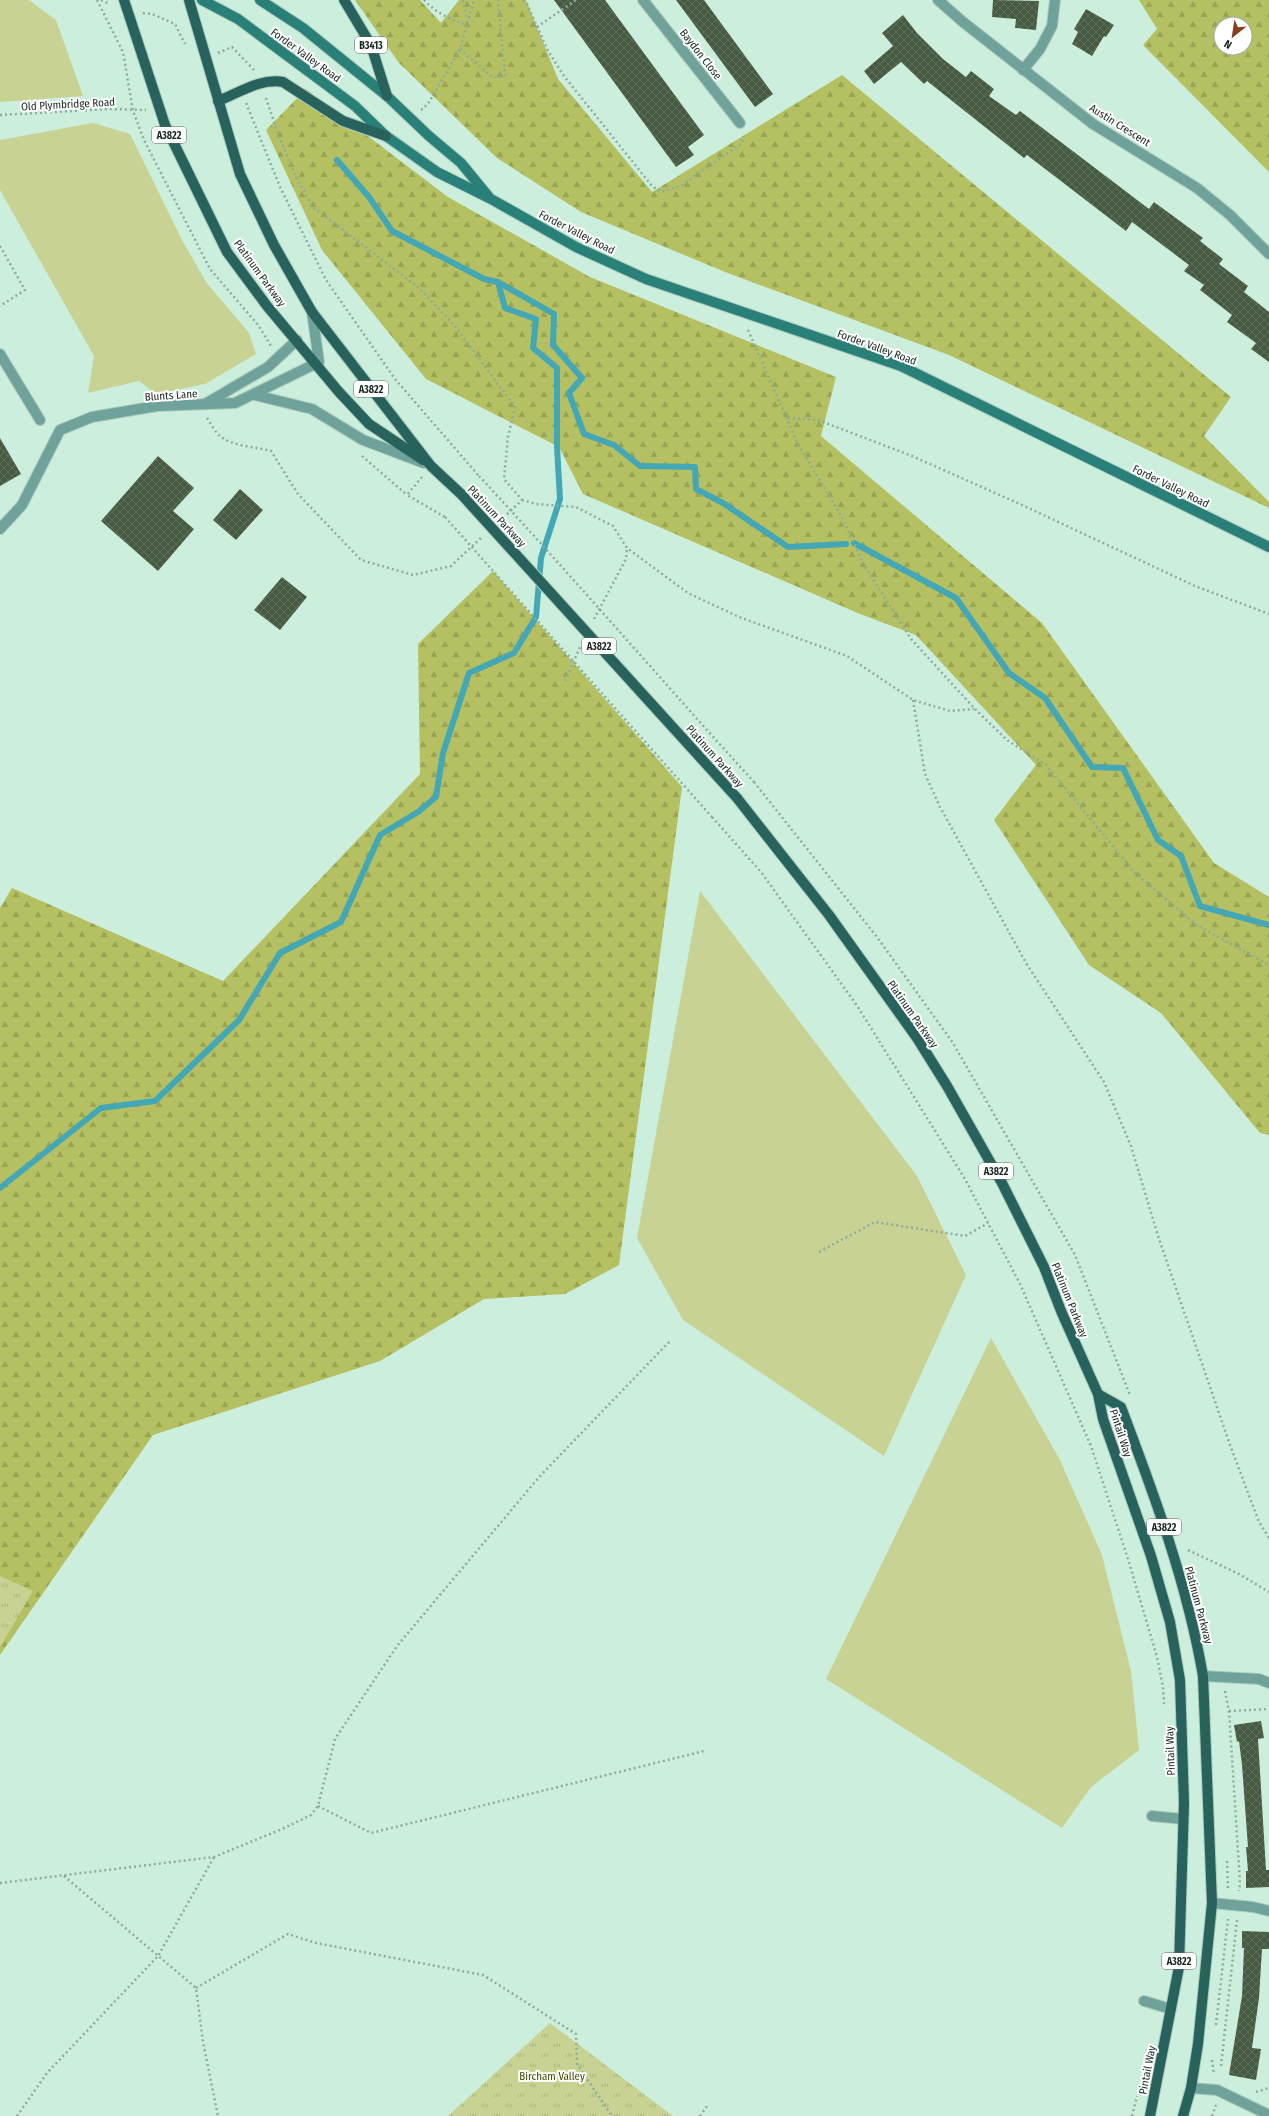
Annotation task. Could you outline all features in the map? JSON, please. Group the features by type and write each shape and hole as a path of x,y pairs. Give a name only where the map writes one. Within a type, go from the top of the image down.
{"main road":[{"name":"Platinum Parkway","path":"124,0 164,125 227,252 267,306 369,424 431,466 461,494 737,798 829,916 917,1038 947,1086 1002,1183 1044,1267 1061,1311 1098,1394 1121,1406 1154,1494 1173,1555 1197,1642 1203,1676"},
{"name":"Platinum Parkway","path":"189,0 240,174 274,245 312,312 431,466"},
{"name":"Forder Valley Road","path":"202,0 238,19 335,91 386,136 437,172 491,199 576,247 638,275 901,366 1269,547"},
{"name":"Forder Valley Road","path":"260,0 303,28 387,96 429,136 461,163 491,199"},
{"name":"B3413","path":"344,0 371,45 387,96"},
{"path":"218,101 262,82 272,80 283,82 342,121 386,136"},
{"name":"Pintail Way","path":"1098,1394 1103,1419 1151,1556 1170,1622 1180,1680 1183,1819 1179,1967 1150,2116"},
{"path":"1183,2116 1191,2088 1198,2044 1212,1904 1203,1676"}],"street":[{"name":"Baydon Close","path":"643,0 740,123"},
{"name":"Austin Crescent","path":"938,0 1023,70 1093,124 1197,188 1230,215 1269,254"},
{"path":"1023,70 1040,49 1052,26 1055,0"},
{"path":"312,312 319,362 316,364"},
{"path":"203,405 268,367 297,340"},
{"path":"0,354 40,420"},
{"name":"Blunts Lane","path":"0,529 22,505 60,430 92,417 157,406 236,403 316,364"},
{"path":"255,395 312,409 363,440 431,466"},
{"path":"1203,1676 1259,1679 1269,1683"},
{"path":"1152,1816 1183,1819"},
{"path":"1212,1904 1253,1907 1269,1911"},
{"path":"1144,2001 1171,2009"},
{"path":"1191,2088 1217,2090 1269,2115"}],"path":[{"path":"424,0 430,6 454,21 466,25"},
{"path":"462,0 467,20"},
{"path":"412,119 428,104 460,49 467,20 474,0"},
{"path":"460,49 491,76 498,78 504,75 498,0"},
{"path":"523,0 527,4 548,51 564,76 652,186 660,192 682,185 741,144 745,135 740,123"},
{"path":"537,26 576,0"},
{"path":"242,91 280,187 326,280 395,379 479,476 579,584 671,691 754,782"},
{"name":"Old Plymbridge Road","path":"0,115 110,109 134,111 160,109"},
{"path":"0,246 25,290 0,306"},
{"path":"740,311 798,444 847,527 862,560 912,639 975,708 1007,740 1046,764 1135,873 1197,925 1269,965"},
{"path":"787,418 818,420 912,456 1195,586 1269,614"},
{"path":"431,466 407,495 445,518 761,872 858,1007 965,1179 1020,1284 1065,1382 1091,1446 1128,1559 1158,1658 1165,1710"},
{"path":"522,500 536,504 576,507 613,526 627,548 688,593 739,617 847,656 913,700 950,711 975,708"},
{"path":"591,624 626,559 627,548"},
{"path":"565,681 581,645"},
{"path":"913,700 925,774 940,807 1026,963 1104,1082 1131,1146 1159,1239 1230,1445 1259,1522 1269,1538"},
{"path":"819,1252 874,1222 965,1236 988,1223"},
{"path":"0,1883 214,1857 282,1829 311,1815 318,1806 336,1739 397,1646 540,1476 670,1341"},
{"path":"1181,1547 1239,1574 1269,1592"},
{"path":"1221,2066 1240,1883 1229,1711 1222,1676"},
{"path":"1229,1711 1269,1709"},
{"path":"318,1806 370,1833 704,1751"},
{"path":"17,2116 47,2073 158,1956 214,1857"},
{"path":"63,1875 196,1988 203,2042 218,2116"},
{"path":"196,1988 288,1934 316,1942 483,1975 576,2034 577,2064 612,2116"},
{"path":"1132,2116 1138,2093"},
{"path":"700,2116 707,2106"}],"green space":[{"path":"0,0 29,0 56,20 83,96 0,102"},
{"path":"355,0 420,0 441,23 459,0 526,0 558,79 652,192 842,75 1231,397 1204,436 1269,502 1269,508 949,355 725,272 581,212 497,158 399,63"},
{"path":"1139,0 1269,0 1269,172 1143,45 1157,29"},
{"path":"306,89 448,197 590,277 836,377 821,436 1042,623 1214,863 1269,897 1269,1135 1260,1133 1161,1013 1089,965 994,820 1036,765 916,635 860,614 583,494 559,447 426,379 322,250 266,130"},
{"path":"93,123 130,134 182,240 206,282 249,333 256,354 205,384 156,394 139,381 88,393 94,356 0,190 0,140"},
{"path":"493,571 682,787 619,1265 565,1294 484,1299 380,1361 153,1435 0,1655 0,908 12,888 223,981 420,774 418,644"},
{"path":"700,891 917,1176 966,1275 884,1456 683,1320 637,1238"},
{"path":"991,1338 1060,1460 1102,1555 1131,1671 1139,1750 1091,1787 1062,1828 826,1679"},
{"path":"0,1576 33,1591 0,1647"},
{"name":"Bircham Valley","path":"550,2023 673,2116 448,2116"}],"building":[{"path":"554,0 605,0 704,135 688,147 694,155 676,167"},
{"path":"676,0 704,0 773,94 755,107"},
{"path":"993,0 1039,1 1036,30 1015,28 1016,19 992,17"},
{"path":"1086,9 1114,25 1106,37 1104,36 1092,56 1072,44 1078,32 1074,29"},
{"path":"903,15 917,33 943,59 966,77 971,71 994,89 989,96 1016,115 1020,111 1149,209 1154,202 1203,238 1200,241 1223,259 1219,264 1248,286 1244,292 1269,312 1269,362 1251,349 1256,343 1227,322 1232,315 1200,290 1204,285 1184,271 1189,265 1132,222 1126,231 1027,155 1024,158 927,81 924,84 901,62 874,84 864,71 893,46 882,33"},
{"path":"0,438 21,474 0,486"},
{"path":"158,456 194,488 173,511 194,529 158,571 101,521"},
{"path":"240,489 263,510 236,540 213,520"},
{"path":"282,577 307,597 280,630 254,610"},
{"path":"1261,1721 1264,1738 1258,1739 1266,1870 1269,1870 1269,1887 1246,1888 1246,1871 1248,1871 1246,1847 1248,1847 1242,1765 1239,1741 1237,1742 1234,1725"},
{"path":"1242,1931 1269,1932 1269,1949 1262,1949 1259,1998 1252,2048 1261,2049 1256,2080 1229,2075 1242,1996 1244,1948 1242,1948"}],"waterway":[{"path":"337,160 369,197 392,231 484,279 498,282 554,314 553,345 582,378 569,393 584,434 614,445 640,466 695,467 696,489 723,503 788,547 846,544"},
{"path":"0,1188 101,1108 155,1101 239,1020 280,953 341,922 380,835 418,812 436,797 443,753 469,673 514,653 536,617 541,558 560,499 557,447 557,368 533,348 536,319 505,308 498,282"},
{"path":"854,543 956,598 1009,673 1045,698 1092,767 1123,768 1158,840 1181,856 1200,906 1269,925"}]}
